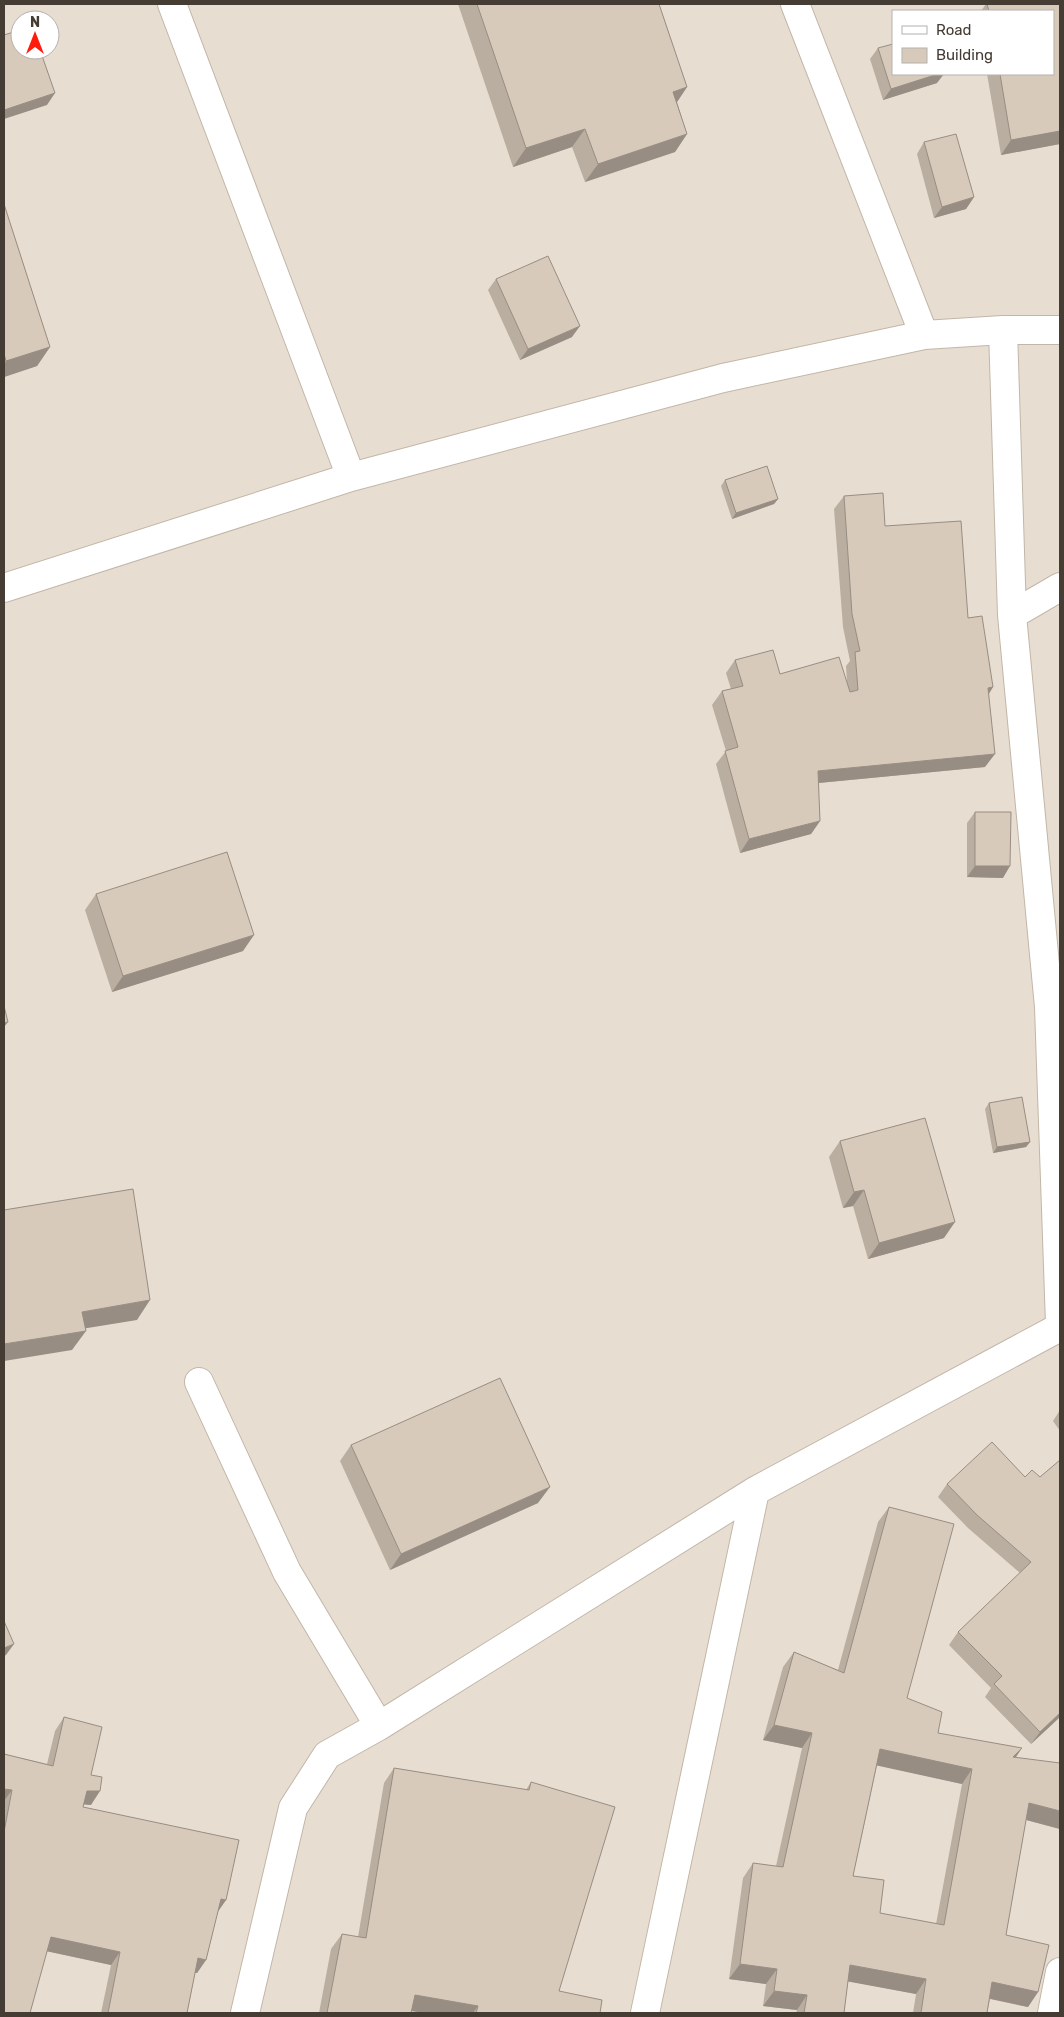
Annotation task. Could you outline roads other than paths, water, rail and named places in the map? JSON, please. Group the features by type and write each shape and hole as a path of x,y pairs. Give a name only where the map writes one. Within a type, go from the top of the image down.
{"street":[{"path":"172,4 351,477"},
{"path":"795,4 924,335"},
{"path":"4,588 351,477 723,378 924,335 1002,330 1060,330"},
{"path":"245,2013 293,1808 327,1755 379,1726 755,1491 1060,1326 1055,1005 1012,615 1002,330"},
{"path":"1012,615 1060,587"},
{"path":"199,1382 287,1572 379,1726"},
{"path":"646,2013 755,1491"},
{"path":"1052,2013 1060,1972"}]}
